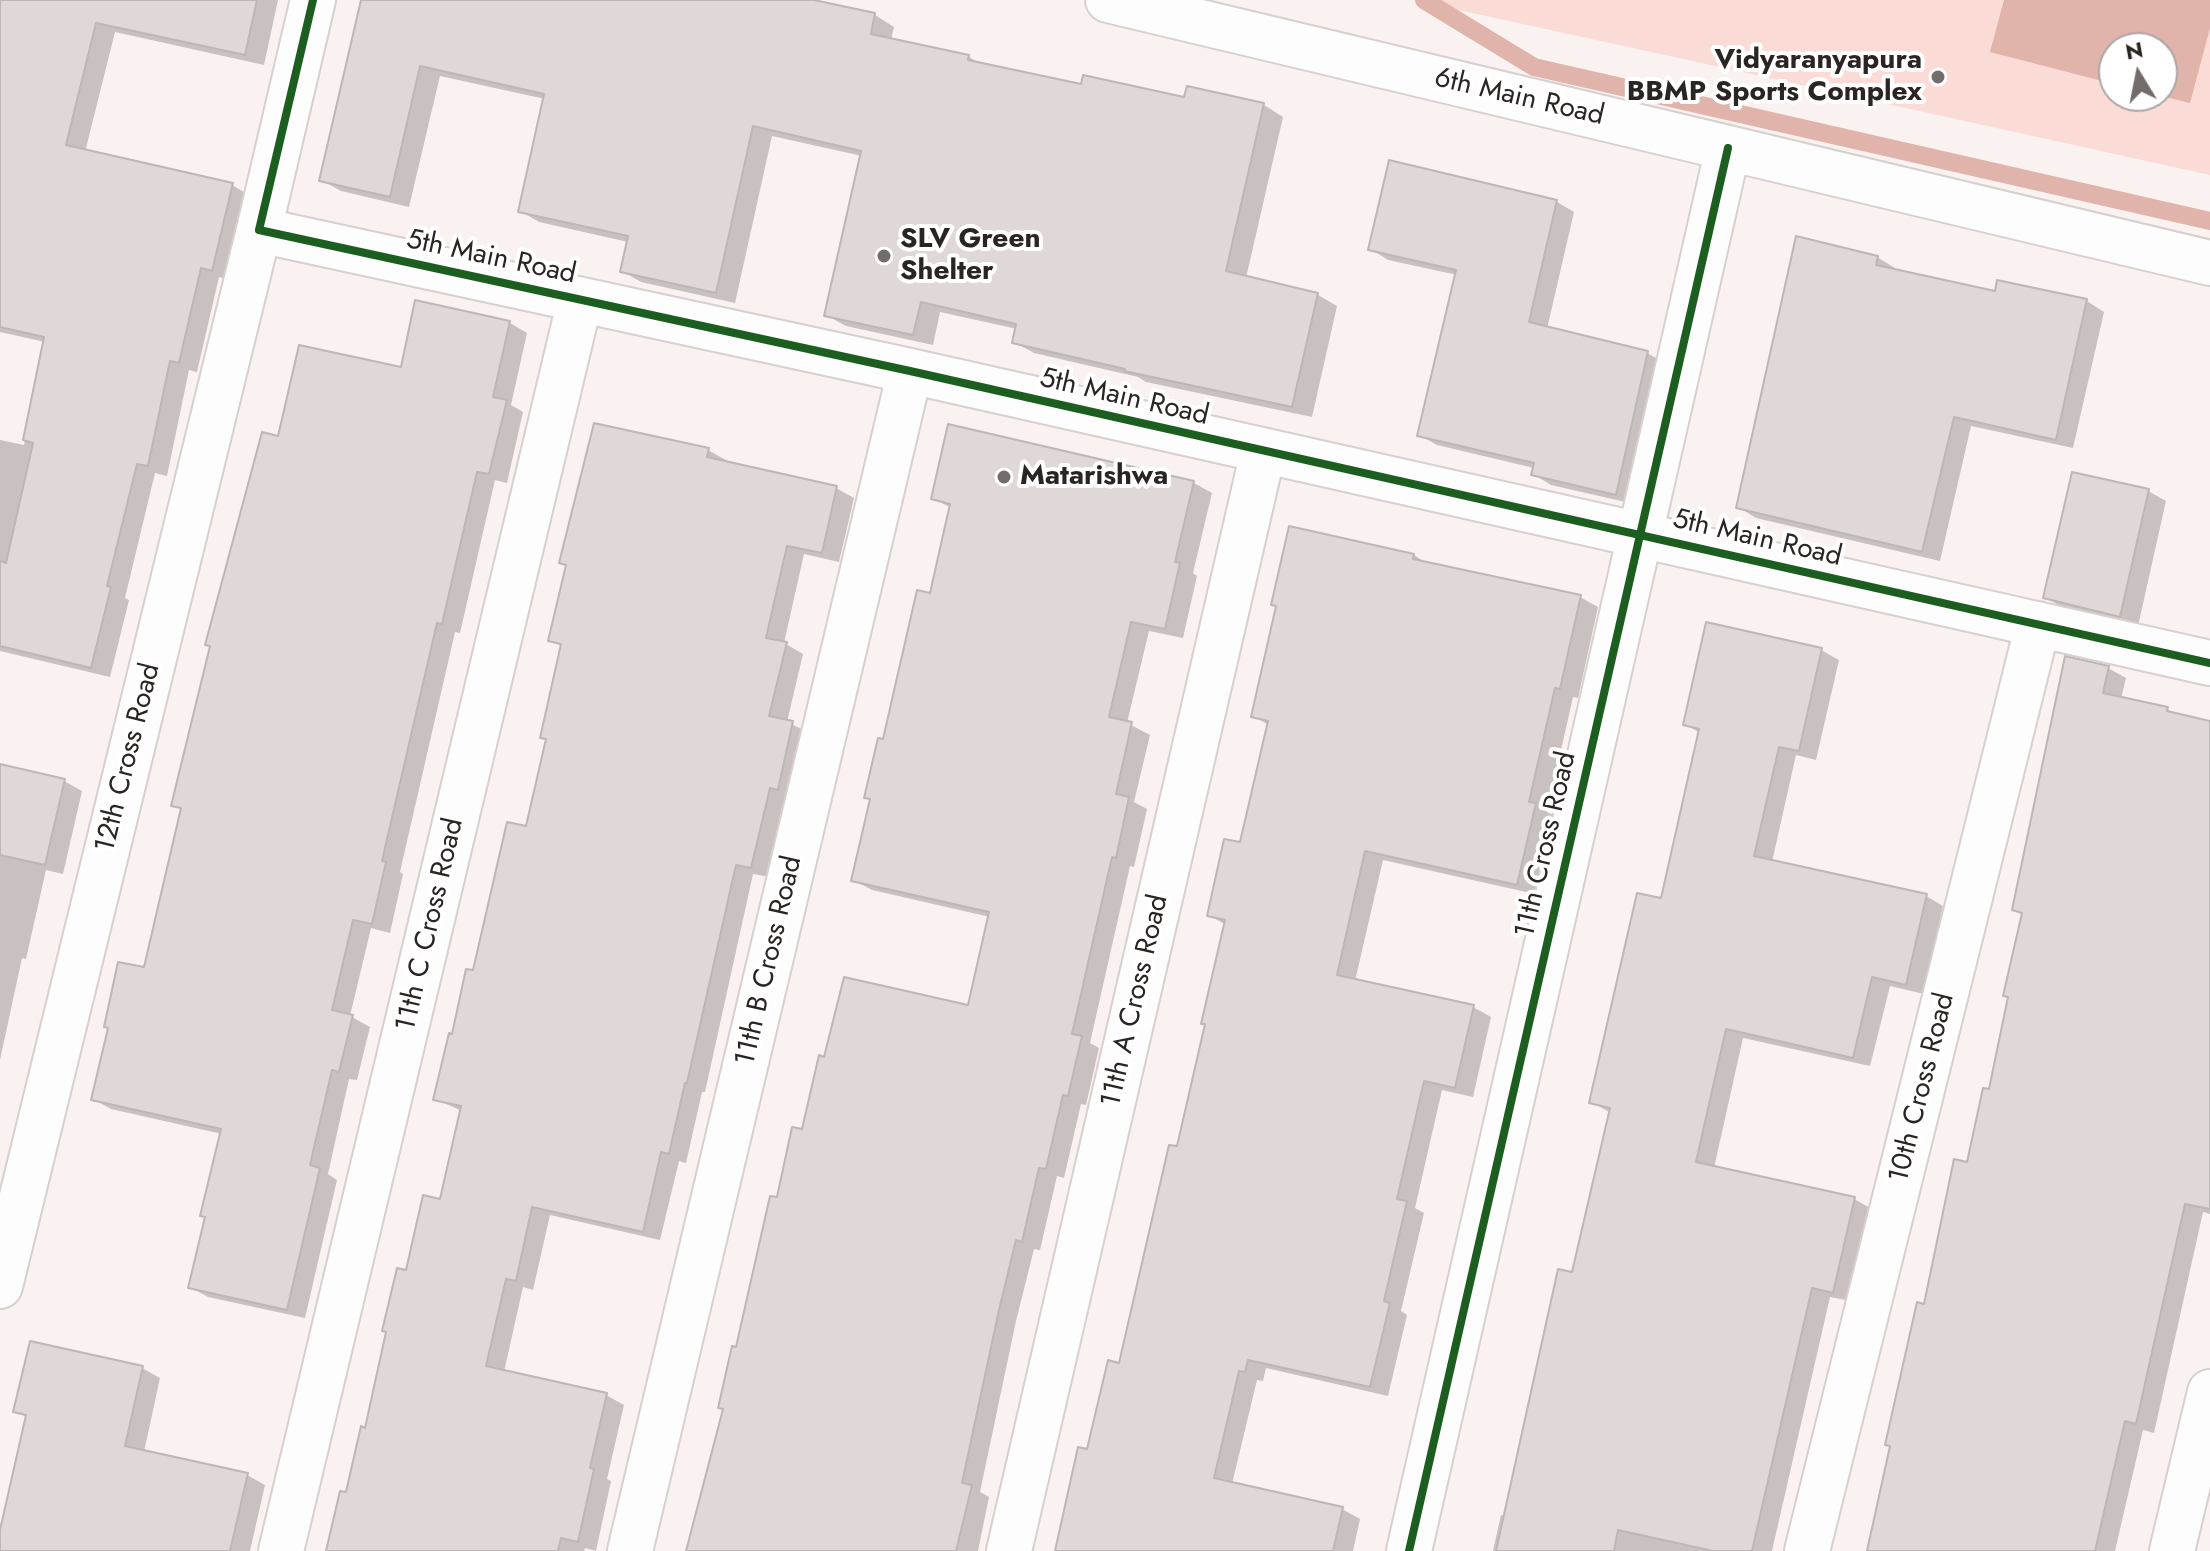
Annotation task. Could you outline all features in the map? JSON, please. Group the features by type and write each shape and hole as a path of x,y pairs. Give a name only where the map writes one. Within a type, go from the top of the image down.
{"street":[{"path":"259,230 313,0"},
{"name":"6th Main Road","path":"1108,0 2210,263"},
{"name":"11th Cross Road","path":"1409,1551 1728,148"},
{"name":"5th Main Road","path":"259,230 910,371 2210,663"},
{"name":"12th Cross Road","path":"0,1286 259,230"},
{"name":"11th C Cross Road","path":"281,1551 580,300"},
{"name":"11th B Cross Road","path":"630,1551 910,371"},
{"name":"11th A Cross Road","path":"1009,1551 1263,452"},
{"name":"10th Cross Road","path":"1807,1551 2038,624"},
{"path":"2172,1551 2210,1392"}],"shaded area":[{"name":"Vidyaranyapura BBMP Sports Complex","path":"1413,0 2210,0 2210,175"},
{"path":"2004,0 2210,0 2210,28 2190,103 2178,100 2178,32 2098,32 2098,80 1990,52"}],"building":[{"path":"0,0 257,0 245,55 96,23 66,145 233,183 212,271 201,268 179,363 170,361 148,466 137,464 107,586 111,587 91,668 0,646 0,561 6,563 33,443 23,440 44,337 0,327"},
{"path":"361,0 814,0 875,13 871,34 969,55 968,60 1081,84 1083,75 1184,97 1187,86 1264,103 1226,271 1318,293 1292,407 1012,343 1016,324 921,302 913,335 824,316 861,151 753,126 716,293 620,272 628,236 518,212 544,94 420,66 390,197 319,181"},
{"path":"1389,160 1557,200 1529,322 1648,351 1616,495 1531,475 1534,463 1417,436 1456,270 1368,250"},
{"path":"1796,236 1878,256 1876,265 1995,291 1997,280 2087,299 2056,440 1954,417 1922,552 1736,508"},
{"path":"415,300 510,321 493,397 507,400 489,474 477,472 442,624 437,623 382,861 386,862 372,924 353,920 332,1010 353,1015 339,1072 332,1070 310,1165 320,1168 287,1310 188,1288 205,1217 200,1216 221,1129 91,1100 108,1028 104,1027 118,962 144,967 181,808 171,806 210,646 205,645 262,432 278,436 299,345 401,367"},
{"path":"594,423 709,448 707,457 837,486 822,553 787,546 766,638 787,642 769,716 793,721 778,790 770,788 751,868 736,865 687,1083 669,1154 661,1152 643,1232 532,1207 516,1281 506,1279 486,1366 607,1393 578,1542 561,1538 558,1551 326,1551 340,1491 346,1492 361,1426 365,1428 397,1268 406,1270 423,1195 440,1199 461,1106 433,1100 466,969 473,970 507,822 526,826 546,739 540,738 561,644 548,641 566,565 559,563"},
{"path":"948,424 1194,481 1175,562 1180,563 1165,629 1131,622 1109,717 1132,722 1116,794 1129,797 1116,858 1112,857 1072,1034 1082,1036 1068,1096 1063,1095 1046,1169 1039,1168 1022,1242 1016,1240 962,1483 972,1485 956,1551 686,1551 723,1409 718,1408 732,1346 736,1347 770,1196 777,1197 792,1127 802,1129 819,1055 824,1057 844,977 968,1005 989,912 851,881 870,799 864,798 878,738 883,739 917,590 930,593 950,504 931,499"},
{"path":"2072,472 2149,489 2120,617 2043,598"},
{"path":"1289,526 1414,554 1413,559 1581,595 1560,689 1555,688 1529,802 1536,803 1517,885 1365,851 1337,975 1474,1005 1455,1088 1424,1081 1397,1199 1407,1201 1384,1301 1390,1303 1370,1387 1248,1360 1245,1372 1239,1371 1214,1478 1343,1507 1333,1551 1055,1551 1078,1447 1087,1449 1108,1360 1119,1363 1169,1145 1177,1146 1205,1024 1201,1024 1225,920 1207,916 1224,839 1240,842 1268,721 1251,717 1276,606 1271,605"},
{"path":"1706,622 1822,648 1799,751 1779,747 1754,856 1927,894 1906,985 1872,977 1853,1058 1726,1029 1696,1162 1855,1197 1833,1293 1812,1288 1752,1551 1713,1551 1618,1530 1614,1551 1496,1551 1558,1269 1572,1272 1610,1108 1589,1103 1637,893 1661,898 1699,729 1683,725"},
{"path":"2065,656 2109,666 2103,693 2168,707 2167,711 2210,721 2210,1209 2185,1204 2136,1424 2125,1421 2095,1551 1867,1551 1890,1446 1885,1445 1917,1302 1924,1304 1954,1159 1967,1162 1983,1088 1989,1089 2008,997 2003,996 2022,913 2012,910"},
{"path":"0,764 65,779 45,865 0,855"},
{"path":"30,1341 143,1366 125,1446 248,1473 230,1551 0,1551 0,1530 26,1415 13,1412"}],"waterway":[{"path":"1424,0 1534,67 2210,221"}],"cycle path":[{"path":"313,0 259,230 910,371 2210,663"},
{"path":"1409,1551 1728,148"}],"place":[{"name":"Vidyaranyapura BBMP Sports Complex","path":"1938,77"},
{"name":"SLV Green Shelter","path":"884,256"},
{"name":"Matarishwa","path":"1004,477"}]}
